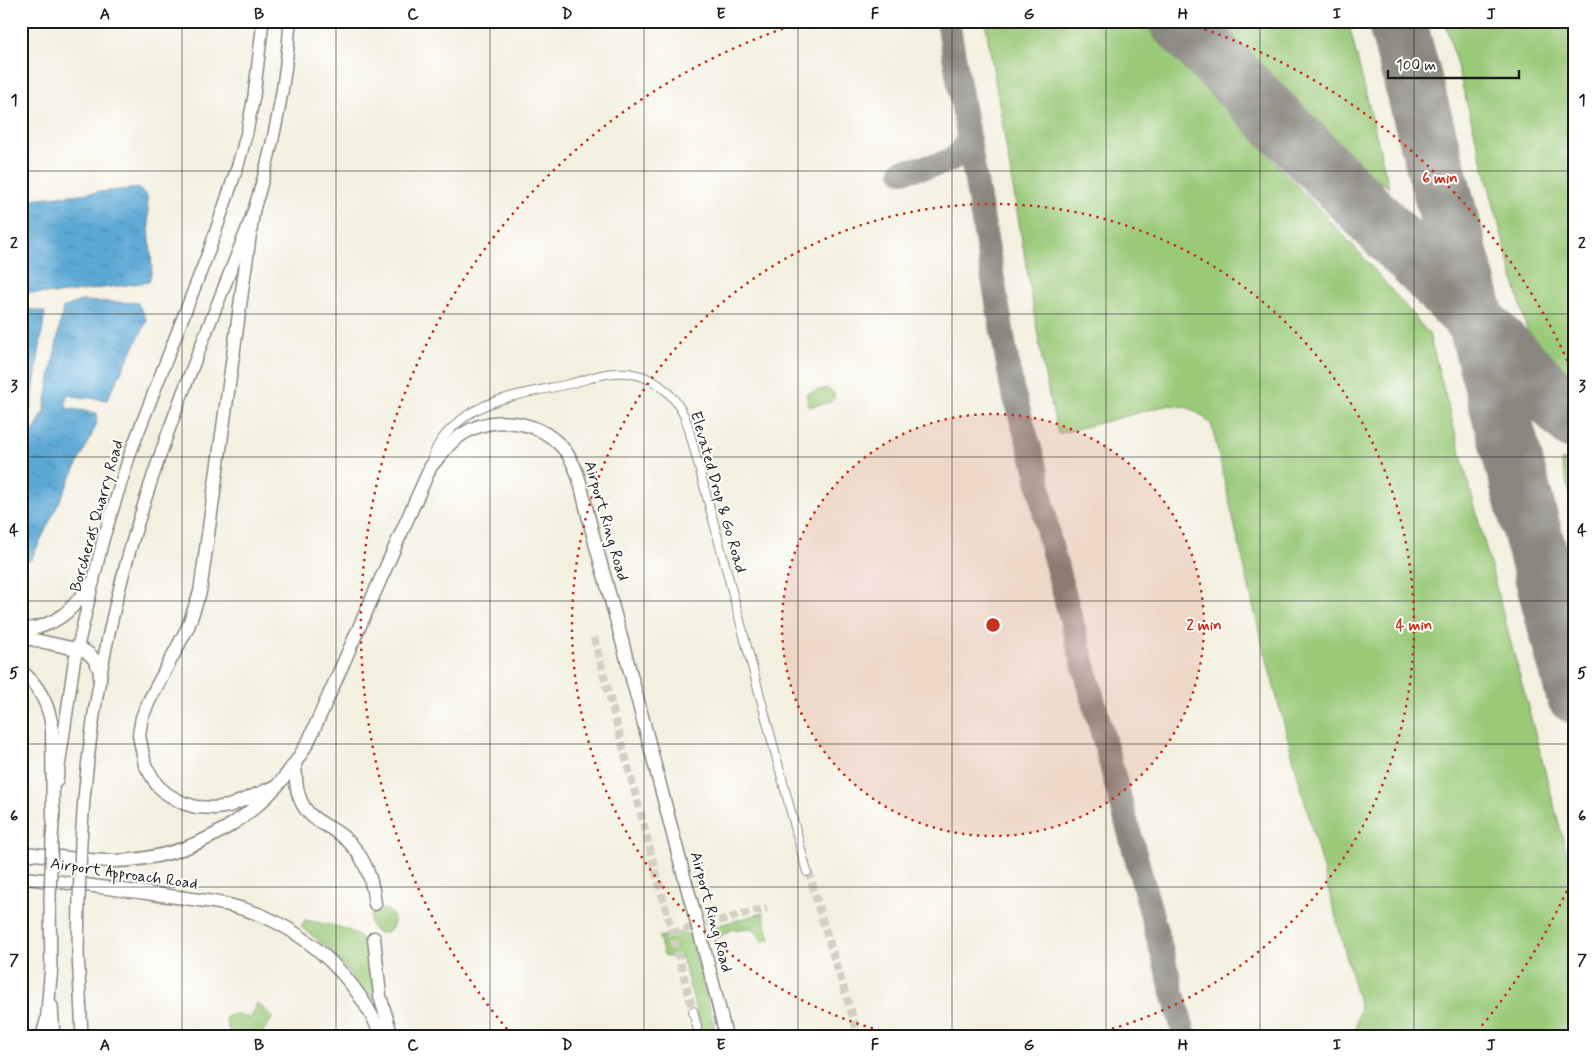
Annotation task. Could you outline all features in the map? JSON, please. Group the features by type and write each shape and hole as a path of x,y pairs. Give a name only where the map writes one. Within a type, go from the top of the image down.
{"main road":[{"name":"Borcherds Quarry Road","path":"54,1037 50,897 53,818 64,722 77,649 109,520 128,460 210,248 238,165 252,108 262,21"},
{"path":"82,1037 78,952 81,842 87,769 100,680 114,612 146,497 172,423 253,213 274,142 284,82 290,21"},
{"path":"253,213 200,588 188,627 146,706 139,735 142,756 152,778 164,791 182,803 205,808 229,806 276,786"},
{"name":"Airport Ring Road","path":"94,860 118,861 147,858 193,845 240,820 262,801 295,763 309,740 431,466 449,444 463,433 485,424 502,422 526,425 547,435 561,446 574,465 580,482 726,1037"},
{"path":"21,630 41,627 63,616 76,604 93,582"},
{"path":"21,637 85,651 95,659 100,670 100,680"},
{"path":"21,671 36,687 45,701 50,715 53,818"},
{"path":"295,763 297,788 301,803 314,818 340,834 360,855 370,874 375,904"},
{"path":"21,847 40,854"},
{"name":"Airport Approach Road","path":"21,853 94,860"},
{"name":"Airport Approach Road","path":"21,878 222,904 267,918 293,932 317,949 339,970 354,988 382,1037"},
{"path":"374,938 380,996 392,1037"},
{"path":"42,1037 47,1019 51,970"}],"street":[{"name":"Elevated Drop & Go Road","path":"431,466 435,450 447,432 465,417 492,402 573,383 601,374 619,372 631,373 647,378 658,384 671,396 682,410 688,426 808,872"},
{"path":"692,1011 697,1027"}],"green space":[{"path":"985,21 1143,21 1359,252 1429,334 1575,884 1575,1037 1348,1037 1355,1030 1360,1007 1259,631 1212,426 1192,410 1181,406 1167,405 1058,434 1045,377"},
{"path":"1218,21 1348,21 1389,187 1375,179"},
{"path":"1445,21 1575,21 1575,379 1527,330"},
{"path":"827,388 834,393 834,398 831,402 809,407 806,394"},
{"path":"1561,461 1569,461 1575,466 1575,513"},
{"path":"382,909 390,913 394,921 390,929 382,933 374,929 370,921 374,913"},
{"path":"763,913 770,939 762,941 757,932 751,928 730,930 717,939 712,927"},
{"path":"305,920 333,925 359,936 370,951 373,961 376,998 371,1002 327,947 301,927"},
{"path":"683,932 691,937 717,1037 703,1037 682,957 675,959 664,955 659,937"},
{"path":"257,1003 273,1017 259,1037 231,1037 225,1018 233,1014 251,1018"}],"water":[{"path":"138,188 147,196 152,270 149,282 58,294 21,292 21,200"},
{"path":"81,301 138,303 147,321 107,400 66,395 66,408 97,413 96,426 31,560 21,562 21,457 44,411 63,308"},
{"path":"21,308 45,312 31,408 21,425"}],"taxiway":[{"path":"948,21 1012,388 1036,469 1049,538 1185,1037"},
{"path":"902,171 933,166 952,159 965,146 968,135"}],"runway":[{"path":"1178,21 1575,421"},
{"path":"1397,21 1575,694"}],"tunnel":[{"path":"594,638 693,1011"},
{"path":"807,872 810,875 859,1037"},
{"path":"672,933 767,908"},
{"path":"697,1027 699,1037"}]}
